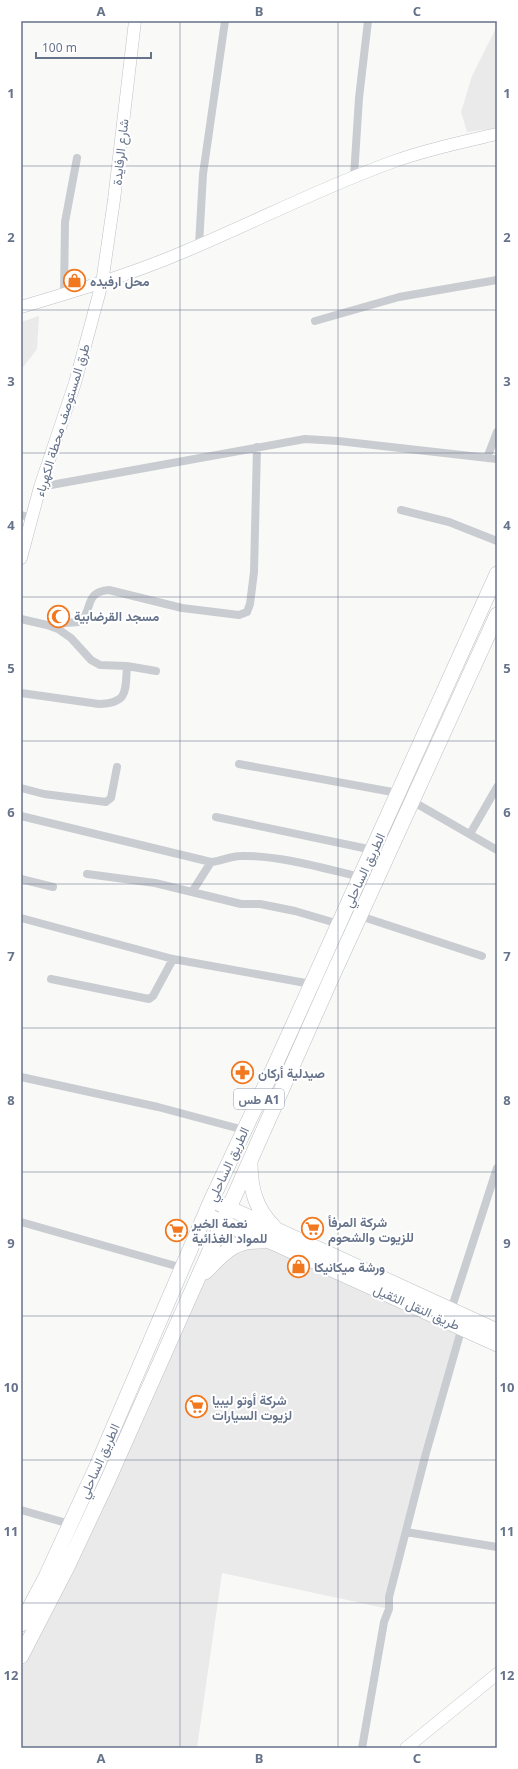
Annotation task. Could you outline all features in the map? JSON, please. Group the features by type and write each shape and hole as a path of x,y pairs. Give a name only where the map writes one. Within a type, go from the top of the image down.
{"highway":[{"name":"الطريق الساحلي","path":"21,1624 46,1577 112,1433 211,1200 276,1063 497,574"},
{"name":"الطريق الساحلي","path":"21,1656 67,1568 198,1280 228,1208 497,615"},
{"path":"198,1280 220,1256 232,1246 276,1237 254,1199 250,1174 250,1160"},
{"name":"طريق النقل الثقيل","path":"211,1200 228,1208 276,1237 497,1344"},
{"name":"طريق النقل الثقيل","path":"205,1214 242,1231 276,1237 451,1310 497,1331"}],"main road":[{"name":"شارع الرفايدة","path":"102,283 114,200 135,21"},
{"path":"21,307 102,283 147,267 354,176 418,153 497,134"},
{"name":"طرق المستوصف محطة الكهرباء","path":"21,558 26,516 40,487 75,383 102,283"},
{"path":"406,1748 497,1674"}],"street":[{"path":"199,245 203,174 225,21"},
{"path":"354,176 359,98 368,21"},
{"path":"64,294 65,222 77,158"},
{"path":"315,321 399,297 497,280"},
{"path":"487,458 497,432"},
{"path":"40,487 257,448 290,440 320,439 497,459"},
{"path":"50,626 80,622 85,617 90,600 95,594 101,591 110,590 182,608 239,616 247,612 250,604 254,572 257,448"},
{"path":"401,510 449,522 497,541"},
{"path":"21,619 50,626 71,638 91,660 100,665 127,666 156,671"},
{"path":"21,693 99,704 112,704 120,700 125,694 127,666"},
{"path":"239,764 398,793"},
{"path":"21,788 44,794 106,802 111,798 117,767"},
{"path":"470,834 494,797 497,787"},
{"path":"412,801 497,850"},
{"path":"21,816 211,862 240,856 271,859 317,867 360,877"},
{"path":"216,817 373,850"},
{"path":"192,892 211,862"},
{"path":"87,874 154,883 241,904 260,904 295,911 339,924"},
{"path":"21,879 53,887"},
{"path":"360,916 482,956"},
{"path":"21,918 173,959 311,984"},
{"path":"51,979 149,999 153,996 173,959"},
{"path":"21,1077 144,1104 244,1130"},
{"path":"451,1310 495,1184 497,1168"},
{"path":"21,1222 183,1268"},
{"path":"362,1748 384,1622 389,1609 389,1597 426,1453 462,1327"},
{"path":"21,1510 70,1524"},
{"path":"406,1532 497,1548"}],"shaded area":[{"path":"497,26 497,128 467,132 461,112 472,76"},
{"path":"39,316 37,349 21,370 21,322"},
{"path":"252,1241 462,1327 389,1609 222,1573 197,1748 21,1748 21,1656 198,1280"}],"place":[{"name":"محل ارفيده","path":"75,281"},
{"name":"مسجد القرضابية","path":"59,616"},
{"name":"صيدلية أركان","path":"242,1073"},
{"name":"شركة المرفأ للزيوت والشحوم","path":"312,1229"},
{"name":"نعمة الخير للمواد الغذائية","path":"177,1230"},
{"name":"ورشة ميكانيكا","path":"299,1267"},
{"name":"شركة أوتو ليبيا لزيوت السيارات","path":"197,1407"}]}
